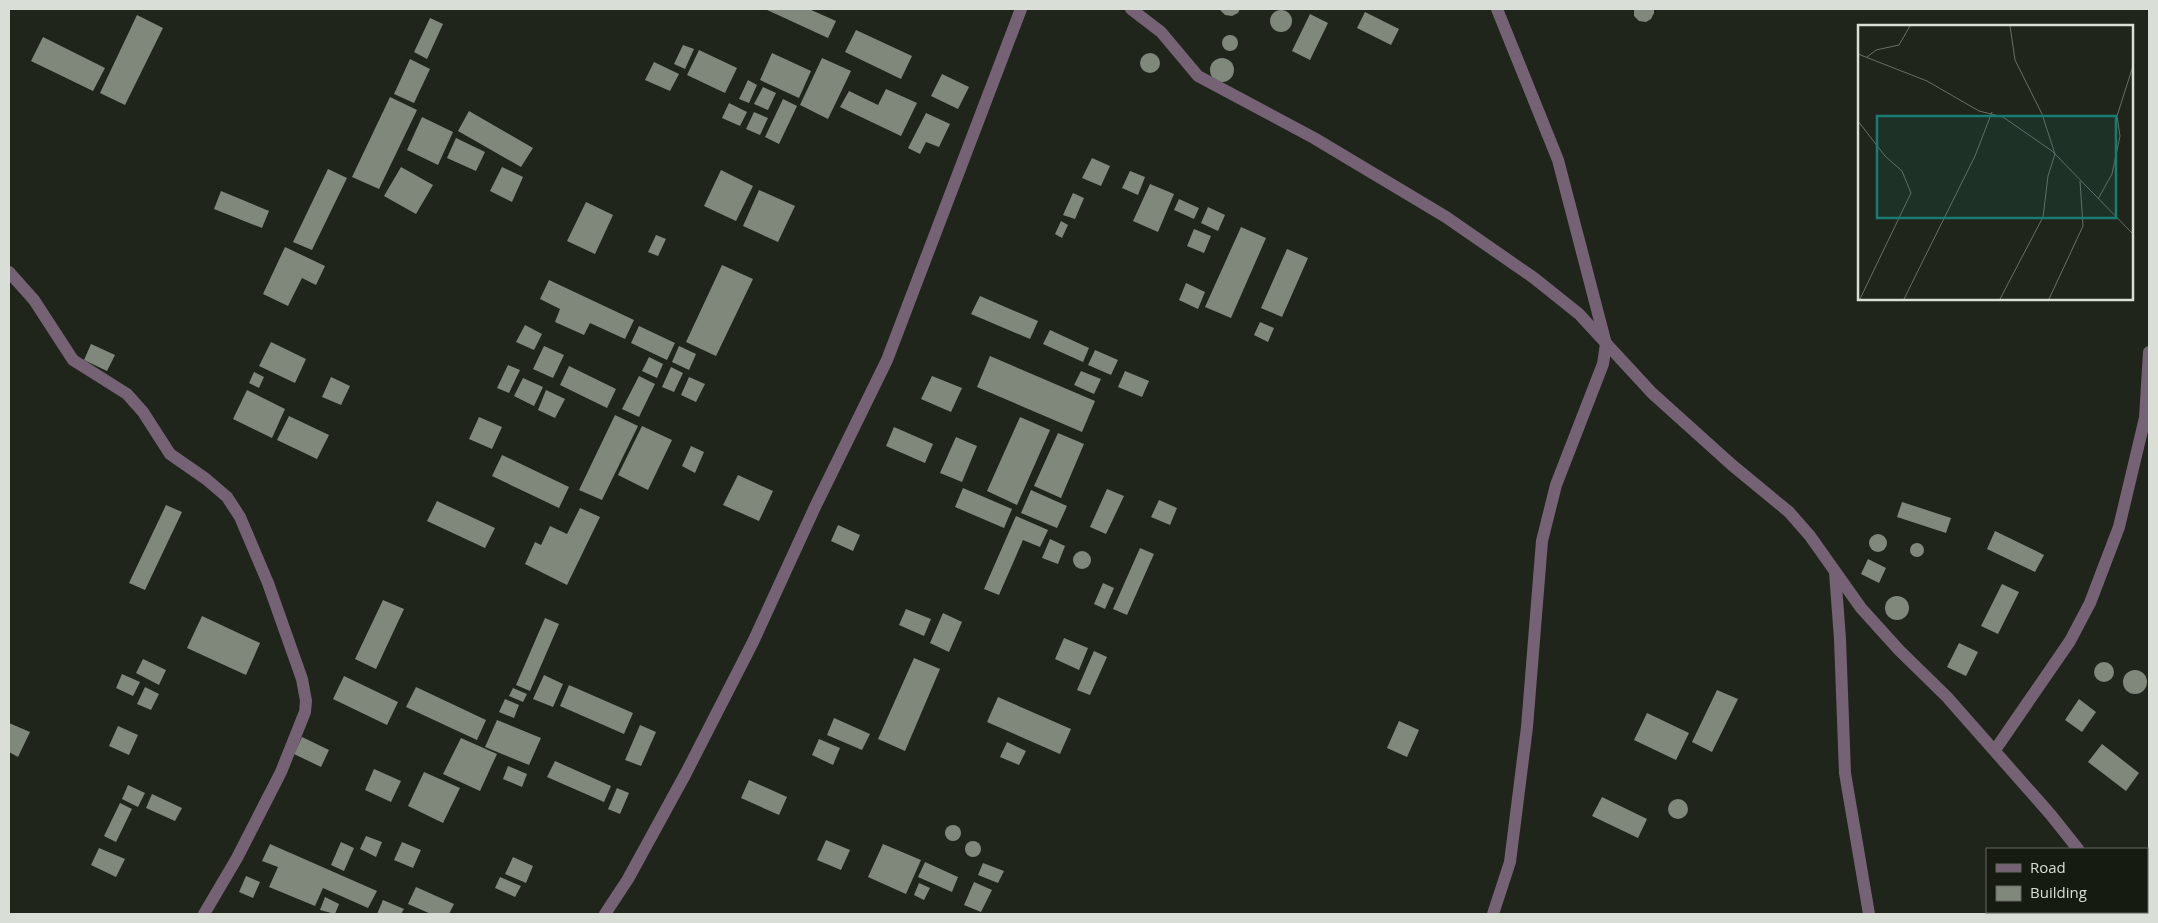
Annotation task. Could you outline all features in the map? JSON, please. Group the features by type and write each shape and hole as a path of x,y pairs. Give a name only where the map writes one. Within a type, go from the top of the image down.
{"street":[{"path":"605,914 628,879 753,642 815,507 887,360 1021,9"},
{"path":"1131,9 1161,32 1198,76 1314,138 1469,232 1534,278 1579,314 1665,406 1789,512 1810,536 1862,608 1995,750 2077,848"},
{"path":"1493,914 1510,862 1527,727 1542,541 1556,485 1603,364 1606,344 1558,160 1496,9"},
{"path":"9,272 34,300 73,360 126,394 143,412 170,454 206,479 226,498 240,517 268,583 302,679 306,701 305,712 282,772 237,858 204,914"},
{"path":"1995,750 2070,641 2090,603 2119,527 2145,418 2149,352"},
{"path":"1835,572 1840,638 1845,773 1869,914"}],"building":[{"path":"765,9 809,9 836,21 828,38"},
{"path":"1219,9 1240,9 1238,13 1232,16 1225,15"},
{"path":"1634,9 1654,9 1654,13 1651,19 1646,22 1639,21 1634,16"},
{"path":"1281,10 1291,17 1292,21 1285,31 1281,32 1271,25 1270,21 1277,11"},
{"path":"1365,12 1399,29 1391,45 1357,28"},
{"path":"1310,14 1328,23 1310,60 1292,51"},
{"path":"137,15 163,28 125,105 100,93"},
{"path":"430,18 443,24 427,59 414,52"},
{"path":"856,30 912,56 901,79 845,52"},
{"path":"1230,35 1238,43 1230,51 1222,43"},
{"path":"43,37 105,68 93,91 31,61"},
{"path":"683,45 694,49 685,69 674,64"},
{"path":"699,50 737,68 725,93 687,75"},
{"path":"772,53 811,71 799,98 760,80"},
{"path":"1150,53 1157,56 1160,63 1157,70 1150,73 1143,70 1140,63 1143,56"},
{"path":"822,58 851,71 828,119 800,105"},
{"path":"1222,58 1227,59 1233,65 1233,75 1227,81 1222,82 1217,81 1211,75 1210,70 1211,65 1217,59"},
{"path":"410,59 430,69 414,103 394,94"},
{"path":"654,62 679,74 670,91 645,80"},
{"path":"942,74 969,87 958,109 931,96"},
{"path":"748,80 757,85 749,103 739,99"},
{"path":"763,87 776,93 768,110 754,104"},
{"path":"886,89 917,103 901,136 840,107 849,91 878,105"},
{"path":"390,97 417,110 379,189 352,177"},
{"path":"783,99 797,106 779,144 765,137"},
{"path":"729,103 747,112 740,126 722,118"},
{"path":"469,111 533,148 521,167 458,131"},
{"path":"754,112 768,118 760,135 746,129"},
{"path":"926,113 950,124 939,147 926,142 920,154 908,148"},
{"path":"422,117 453,132 438,165 407,150"},
{"path":"456,138 485,152 476,171 447,158"},
{"path":"1092,158 1110,166 1101,186 1082,178"},
{"path":"401,167 433,185 416,214 384,196"},
{"path":"502,167 523,177 512,202 490,191"},
{"path":"328,169 347,178 312,250 293,242"},
{"path":"721,170 753,186 736,221 704,206"},
{"path":"1130,171 1145,177 1138,195 1122,188"},
{"path":"1150,184 1174,194 1158,232 1133,221"},
{"path":"759,190 795,206 778,242 743,226"},
{"path":"221,191 269,211 262,228 214,209"},
{"path":"1073,193 1084,198 1075,219 1063,215"},
{"path":"1179,199 1199,208 1194,219 1174,210"},
{"path":"586,202 613,215 595,254 567,241"},
{"path":"1208,207 1225,215 1218,231 1201,223"},
{"path":"1061,221 1068,225 1062,238 1055,234"},
{"path":"1241,227 1266,238 1231,318 1205,307"},
{"path":"1194,229 1211,236 1204,253 1187,246"},
{"path":"656,235 666,239 658,256 648,252"},
{"path":"285,247 325,266 316,285 302,278 288,306 263,294"},
{"path":"1287,249 1308,258 1282,317 1261,308"},
{"path":"722,265 753,279 716,356 686,342"},
{"path":"549,280 634,320 625,339 590,323 584,335 555,322 560,309 540,299"},
{"path":"1186,283 1205,292 1198,309 1179,300"},
{"path":"980,296 1038,321 1030,339 971,314"},
{"path":"1260,322 1274,328 1268,342 1254,335"},
{"path":"525,325 542,334 534,350 516,342"},
{"path":"639,326 675,343 667,360 631,343"},
{"path":"1050,330 1089,348 1083,362 1043,344"},
{"path":"271,342 306,359 295,383 259,366"},
{"path":"91,344 115,355 107,371 84,360"},
{"path":"544,346 564,355 553,378 533,369"},
{"path":"679,346 696,354 689,370 672,362"},
{"path":"1095,350 1118,360 1111,375 1088,365"},
{"path":"990,356 1095,401 1082,432 977,387"},
{"path":"649,357 663,364 657,378 642,371"},
{"path":"508,365 520,370 509,393 497,388"},
{"path":"569,366 616,389 607,408 560,385"},
{"path":"671,367 683,373 674,392 662,387"},
{"path":"1081,371 1101,379 1094,394 1074,385"},
{"path":"1125,371 1149,381 1142,397 1118,387"},
{"path":"254,372 264,377 259,388 249,383"},
{"path":"639,376 655,384 639,417 622,409"},
{"path":"932,376 962,388 951,412 921,399"},
{"path":"331,377 350,386 341,405 322,397"},
{"path":"689,377 705,384 696,402 681,395"},
{"path":"523,378 543,387 534,406 514,396"},
{"path":"247,390 285,409 272,438 233,419"},
{"path":"546,390 565,399 555,418 538,410"},
{"path":"615,415 638,426 602,500 579,490"},
{"path":"289,416 329,435 317,459 277,440"},
{"path":"479,417 502,427 492,449 469,439"},
{"path":"1020,417 1050,430 1017,505 987,491"},
{"path":"642,426 672,440 648,490 618,475"},
{"path":"894,427 933,444 925,463 886,446"},
{"path":"1058,433 1084,444 1061,498 1034,486"},
{"path":"956,437 977,446 962,482 940,473"},
{"path":"691,446 704,452 695,473 682,466"},
{"path":"502,455 569,487 559,508 492,476"},
{"path":"738,475 773,491 759,521 723,505"},
{"path":"963,488 1012,509 1004,528 955,507"},
{"path":"1107,489 1124,496 1106,534 1090,527"},
{"path":"1031,490 1067,506 1057,528 1021,513"},
{"path":"1159,500 1177,508 1170,525 1151,517"},
{"path":"437,501 495,528 485,548 427,521"},
{"path":"1902,502 1951,518 1946,533 1897,517"},
{"path":"166,505 182,512 145,590 129,583"},
{"path":"580,508 600,517 567,585 525,564 535,542 541,545 550,526 567,534"},
{"path":"1016,516 1048,530 1040,547 1023,540 999,595 984,589"},
{"path":"838,525 860,535 853,551 831,541"},
{"path":"1995,531 2044,555 2035,572 1987,549"},
{"path":"1874,534 1882,534 1887,539 1885,550 1874,552 1869,547 1869,539"},
{"path":"1050,539 1065,546 1058,564 1042,558"},
{"path":"1917,543 1922,545 1924,550 1922,555 1917,557 1912,555 1910,550 1912,545"},
{"path":"1140,548 1154,554 1127,615 1113,609"},
{"path":"1082,551 1088,554 1091,560 1088,566 1082,569 1076,566 1073,560 1076,554"},
{"path":"1868,559 1886,568 1879,583 1861,574"},
{"path":"1103,583 1114,588 1105,609 1094,604"},
{"path":"2002,584 2019,592 1998,634 1981,626"},
{"path":"1897,596 1902,597 1908,603 1908,613 1902,619 1897,620 1892,619 1886,613 1885,608 1886,603 1892,597"},
{"path":"383,600 404,609 376,669 355,659"},
{"path":"906,609 931,619 924,636 899,625"},
{"path":"943,613 962,622 949,652 930,643"},
{"path":"202,616 260,643 246,675 187,648"},
{"path":"545,618 559,624 530,691 516,685"},
{"path":"1064,638 1088,648 1079,670 1055,659"},
{"path":"1959,643 1978,652 1966,676 1947,667"},
{"path":"1094,651 1107,657 1090,695 1077,690"},
{"path":"914,658 940,669 905,751 878,739"},
{"path":"143,659 166,670 159,685 136,673"},
{"path":"2104,662 2111,665 2114,672 2111,679 2104,682 2097,679 2094,672 2097,665"},
{"path":"2135,670 2140,671 2146,677 2146,687 2140,693 2135,694 2130,693 2124,687 2123,682 2124,677 2130,671"},
{"path":"122,674 140,682 133,696 116,688"},
{"path":"544,675 563,684 553,707 533,699"},
{"path":"344,676 398,702 387,725 333,699"},
{"path":"569,685 633,713 624,734 560,706"},
{"path":"145,687 159,694 151,710 137,704"},
{"path":"416,687 486,720 477,740 406,707"},
{"path":"513,688 527,694 523,702 509,696"},
{"path":"1717,690 1738,699 1712,752 1692,742"},
{"path":"998,697 1071,729 1060,754 987,722"},
{"path":"505,699 519,705 514,718 499,712"},
{"path":"2079,699 2096,712 2082,732 2065,720"},
{"path":"1647,713 1689,733 1676,760 1634,740"},
{"path":"834,718 870,734 862,750 827,735"},
{"path":"497,720 541,738 529,765 485,747"},
{"path":"1399,721 1419,730 1407,757 1387,748"},
{"path":"9,723 30,732 18,757 9,752"},
{"path":"640,725 656,732 641,766 625,760"},
{"path":"118,726 138,735 129,755 109,746"},
{"path":"302,737 329,750 321,767 294,754"},
{"path":"461,738 497,754 480,791 443,774"},
{"path":"819,739 840,748 833,765 812,755"},
{"path":"1007,742 1026,751 1019,765 1000,757"},
{"path":"2102,744 2139,773 2126,791 2088,762"},
{"path":"555,761 611,786 604,802 547,777"},
{"path":"508,766 527,774 522,787 503,779"},
{"path":"374,769 401,781 391,802 365,790"},
{"path":"424,772 460,788 443,823 408,806"},
{"path":"749,780 787,797 779,815 741,798"},
{"path":"128,785 145,793 138,807 122,799"},
{"path":"617,788 629,793 620,814 608,809"},
{"path":"152,794 182,808 175,821 146,808"},
{"path":"1602,797 1647,819 1638,838 1592,816"},
{"path":"1678,799 1685,802 1688,809 1685,816 1678,819 1671,816 1668,809 1671,802"},
{"path":"120,803 132,809 116,842 104,836"},
{"path":"950,825 956,825 961,830 959,839 950,841 945,836 945,830"},
{"path":"366,836 382,842 376,857 360,849"},
{"path":"826,840 850,850 841,870 817,860"},
{"path":"973,841 979,843 981,849 979,855 973,857 967,855 965,849 967,843"},
{"path":"341,842 354,848 344,871 331,865"},
{"path":"402,842 421,850 413,868 394,860"},
{"path":"270,844 377,891 368,908 323,888 315,906 269,887 278,867 262,861"},
{"path":"883,844 921,860 906,894 868,877"},
{"path":"99,848 125,859 116,877 91,865"},
{"path":"513,857 533,866 526,883 505,874"},
{"path":"925,862 958,877 952,892 918,877"},
{"path":"983,863 1004,871 998,883 978,875"},
{"path":"246,876 260,882 253,898 239,892"},
{"path":"500,877 521,886 515,897 495,888"},
{"path":"974,882 992,890 981,912 964,905"},
{"path":"919,883 930,888 924,900 914,895"},
{"path":"416,887 454,904 449,914 431,914 408,904"},
{"path":"325,897 339,904 335,914 320,910"},
{"path":"383,900 404,909 401,914 377,914"}]}
